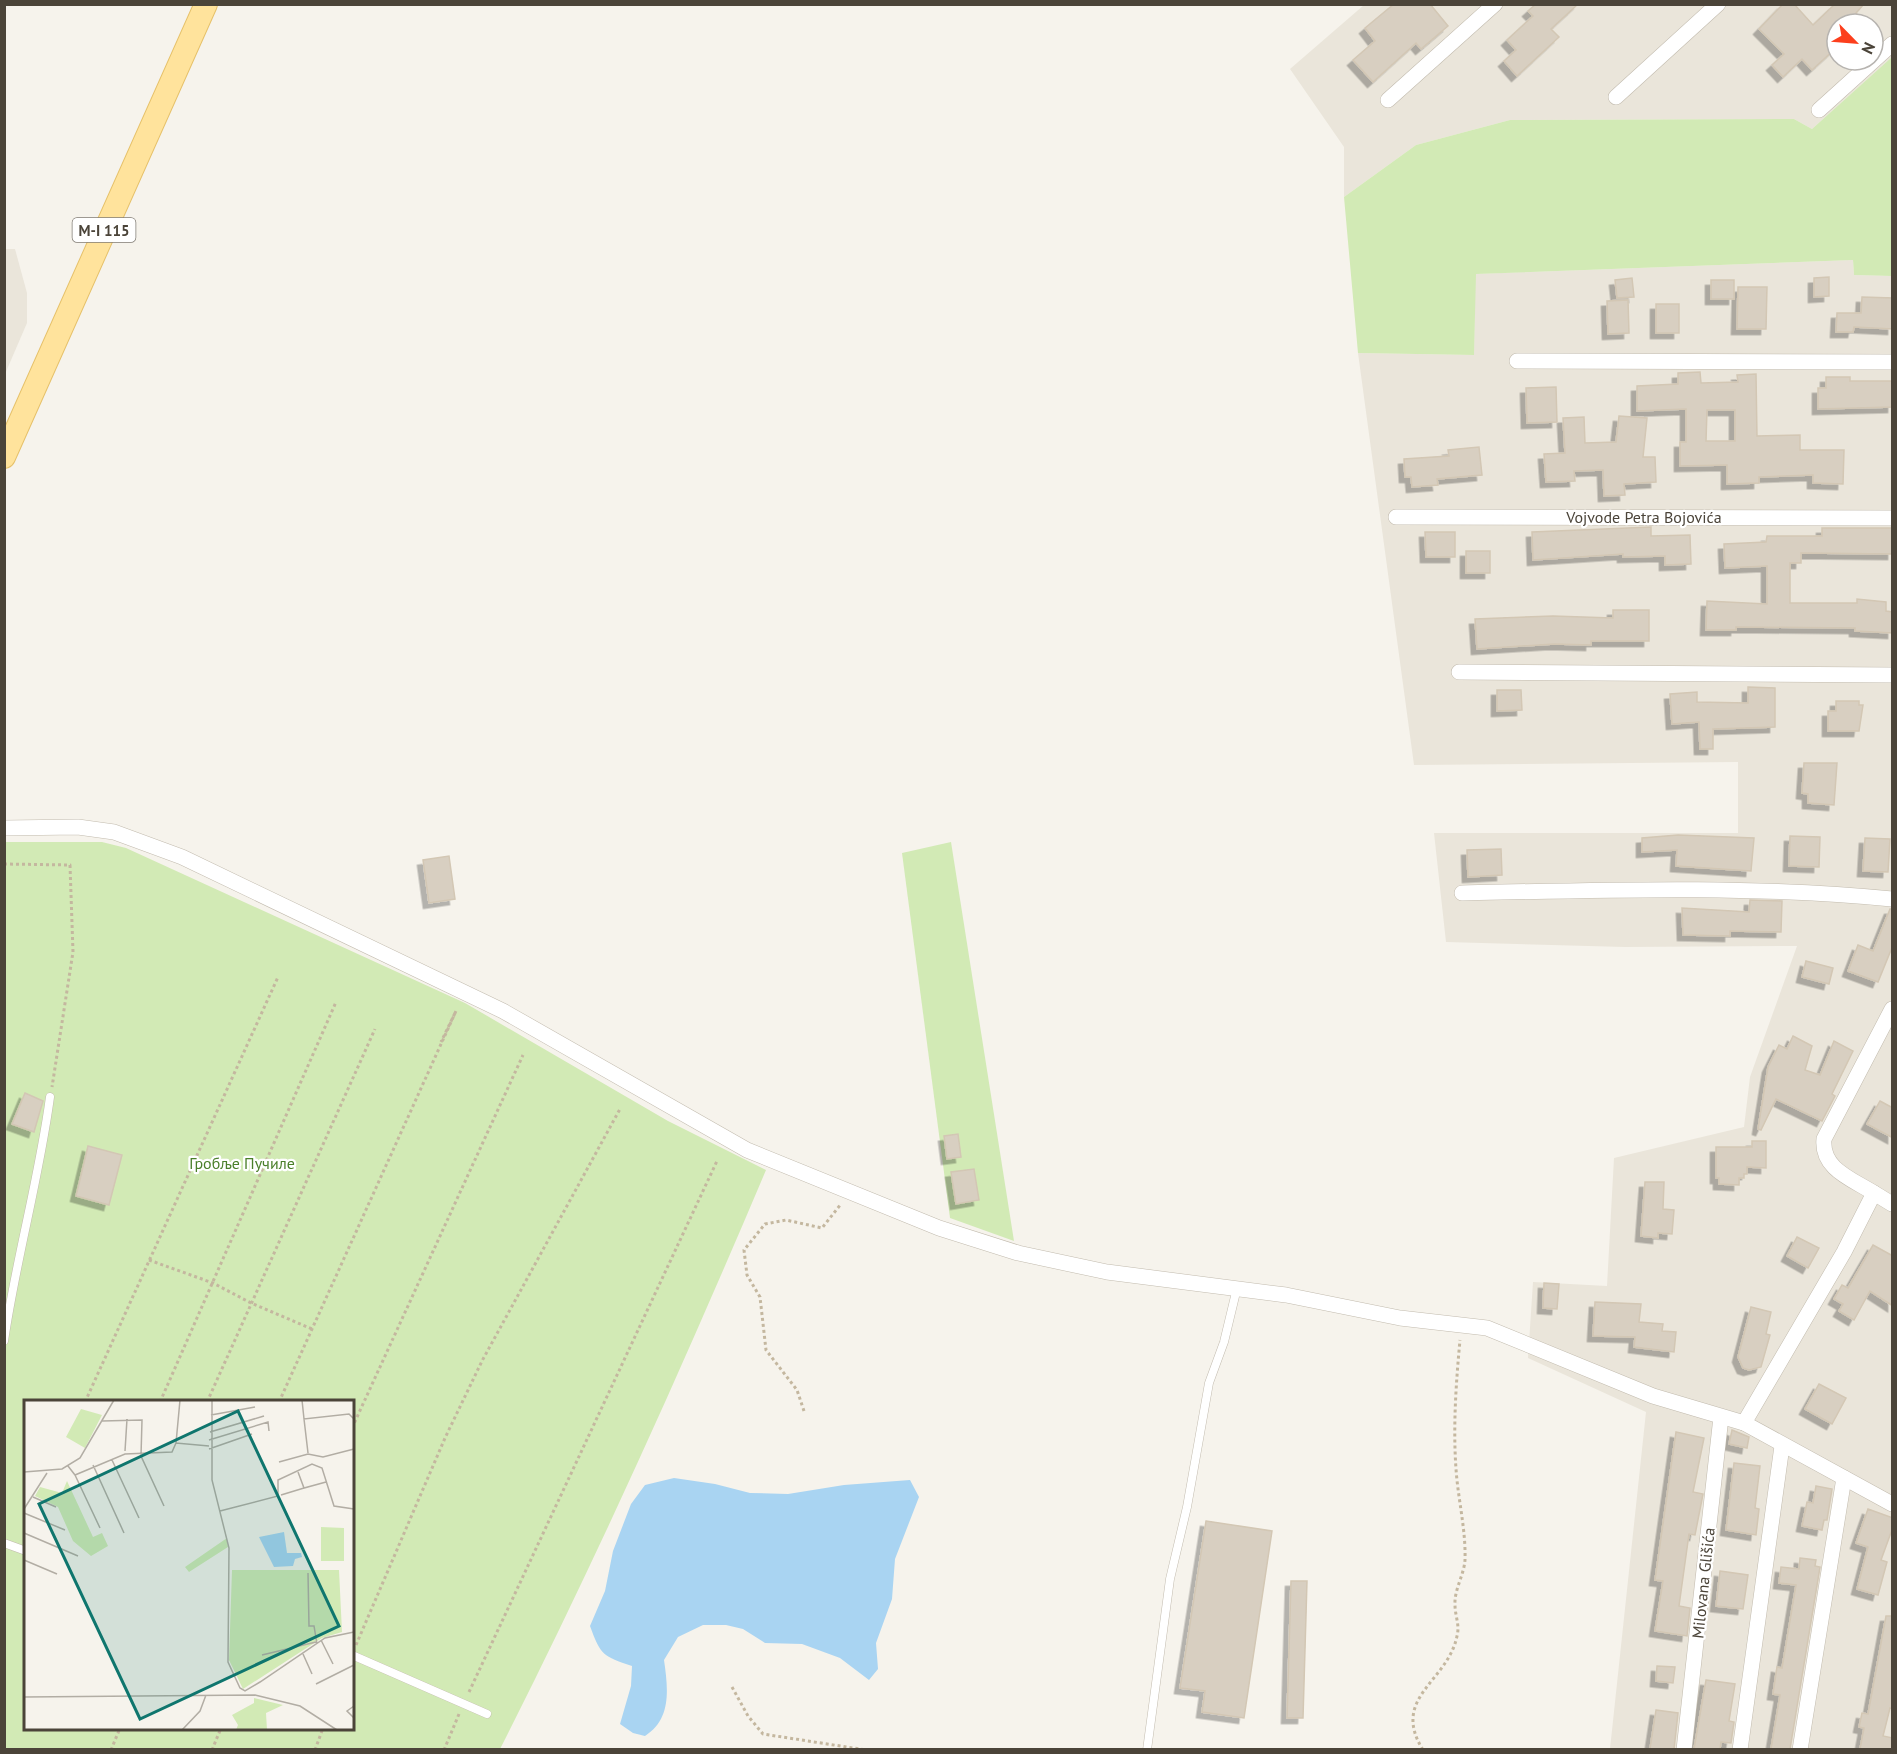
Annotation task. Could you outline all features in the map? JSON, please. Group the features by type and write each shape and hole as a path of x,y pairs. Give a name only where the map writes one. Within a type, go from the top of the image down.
{"main road":[{"name":"M-I 115","path":"4,457 206,4"}],"street":[{"path":"1388,100 1495,4"},
{"path":"1616,97 1718,4"},
{"path":"1819,110 1893,44"},
{"path":"1517,361 1893,362"},
{"name":"Vojvode Petra Bojovića","path":"1396,517 1893,518"},
{"path":"1459,672 1893,675"},
{"path":"4,828 78,827 114,832 182,857 503,1011 747,1150 939,1228 1018,1252 1107,1272 1237,1288 1340,1304 1400,1318 1462,1323 1487,1328 1653,1396 1744,1423 1782,1446 1893,1504"},
{"path":"1462,893 1664,890 1839,894 1893,899"},
{"path":"1893,1009 1824,1139 1823,1152 1827,1162 1893,1204"},
{"path":"1744,1423 1844,1251 1874,1193"},
{"name":"Milovana Glišića","path":"1684,1749 1721,1417"},
{"path":"1740,1749 1782,1446"},
{"path":"1800,1749 1844,1478"}],"lane":[{"path":"4,1341 13,1280 39,1172 50,1097"},
{"path":"1147,1749 1170,1579 1187,1507 1209,1383 1224,1342 1237,1288"},
{"path":"4,1543 24,1550"},
{"path":"354,1655 487,1714"}],"path":[{"path":"4,864 70,865 73,952 61,1045 50,1097"},
{"path":"85,1400 278,977"},
{"path":"160,1400 336,1002"},
{"path":"279,1400 456,1011 441,1042"},
{"path":"207,1400 375,1029"},
{"path":"354,1424 523,1055"},
{"path":"354,1649 445,1438 482,1361 620,1109"},
{"path":"444,1749 717,1161"},
{"path":"804,1411 797,1390 766,1350 760,1297 747,1275 744,1250 765,1224 786,1220 822,1228 852,1191"},
{"path":"149,1260 213,1283 250,1303 312,1329"},
{"path":"1423,1749 1416,1738 1412,1721 1414,1707 1449,1657 1457,1637 1458,1620 1455,1604 1465,1561 1456,1467 1454,1397 1462,1323"},
{"path":"732,1687 748,1716 763,1734 866,1749"},
{"path":"111,1749 119,1730"},
{"path":"212,1749 220,1730"},
{"path":"315,1749 322,1730"}],"shaded area":[{"path":"1364,5 1892,5 1892,57 1885,63 1885,12 1825,12 1825,72 1875,72 1812,129 1794,119 1510,120 1416,145 1344,197 1344,147 1290,69"},
{"path":"5,249 15,249 27,293 27,323 5,374"},
{"path":"1853,260 1854,275 1892,276 1892,1749 1610,1749 1646,1412 1528,1358 1533,1282 1607,1286 1614,1158 1744,1127 1750,1077 1797,946 1625,947 1446,942 1434,833 1738,833 1738,762 1414,765 1358,353 1474,355 1475,274"}],"green space":[{"path":"1892,57 1892,276 1854,275 1853,260 1476,274 1474,355 1358,353 1344,197 1416,145 1510,120 1794,119 1812,129 1875,72 1885,72 1885,63"},
{"name":"Гробље Пучиле","path":"4,842 102,842 126,848 465,1003 668,1121 766,1170 638,1462 500,1749 5,1749"},
{"path":"951,842 1014,1241 950,1218 902,853"}],"water":[{"path":"674,1478 715,1484 750,1493 788,1494 844,1485 910,1480 919,1497 895,1559 892,1599 876,1643 878,1669 869,1680 840,1658 802,1644 765,1643 743,1629 726,1625 703,1625 678,1637 664,1660 667,1681 666,1702 660,1721 654,1729 645,1736 633,1733 620,1724 631,1686 632,1666 604,1654 590,1626 605,1591 613,1551 631,1504 645,1485"}],"building":[{"path":"1394,4 1430,4 1448,26 1421,49 1416,43 1373,82 1353,60 1375,41 1365,28"},
{"path":"1536,4 1578,4 1551,29 1559,37 1517,76 1504,61 1516,50 1507,40 1533,16 1528,11"},
{"path":"1783,4 1794,4 1813,25 1825,14 1825,58 1812,70 1802,59 1783,77 1772,65 1784,54 1759,29"},
{"path":"1835,4 1864,4 1857,12 1827,12"},
{"path":"1829,277 1829,296 1814,297 1814,278"},
{"path":"1632,278 1634,297 1617,298 1615,280"},
{"path":"1711,280 1734,280 1734,299 1711,299"},
{"path":"1738,287 1767,287 1766,329 1737,329"},
{"path":"1862,297 1893,298 1893,329 1854,327 1853,332 1836,332 1837,313 1861,313"},
{"path":"1628,300 1629,333 1608,334 1607,301"},
{"path":"1656,304 1679,304 1679,333 1656,333"},
{"path":"1700,372 1701,383 1738,382 1737,375 1756,374 1757,436 1800,435 1800,450 1844,450 1843,484 1813,483 1813,475 1759,477 1759,483 1727,484 1727,465 1680,466 1680,442 1686,442 1686,409 1637,411 1637,386 1678,384 1678,373","holes":["1707,410 1735,410 1735,441 1706,441"]},
{"path":"1826,377 1850,377 1850,381 1893,381 1893,407 1818,409 1818,388 1826,388"},
{"path":"1556,387 1557,422 1527,423 1526,388"},
{"path":"1619,416 1647,418 1643,457 1655,457 1656,482 1624,484 1625,495 1604,496 1603,470 1574,471 1575,481 1546,482 1544,454 1565,453 1563,418 1584,417 1585,443 1616,442"},
{"path":"1479,447 1482,475 1437,479 1438,485 1412,487 1411,477 1405,477 1404,459 1449,456 1448,450"},
{"path":"1651,527 1651,536 1690,535 1691,564 1665,565 1665,556 1623,557 1623,554 1533,560 1532,532"},
{"path":"1822,528 1893,528 1893,554 1801,553 1801,563 1790,563 1790,603 1857,603 1857,599 1886,602 1886,611 1893,612 1893,633 1855,631 1855,628 1736,627 1736,630 1706,630 1707,601 1767,604 1767,566 1725,568 1724,544 1766,542 1767,536 1822,536"},
{"path":"1425,532 1455,532 1455,557 1426,557"},
{"path":"1466,551 1490,551 1490,573 1466,573"},
{"path":"1613,610 1649,610 1649,641 1591,641 1591,645 1554,644 1477,649 1475,619 1553,616 1613,618"},
{"path":"1748,687 1775,688 1775,727 1713,729 1713,749 1700,749 1699,722 1672,724 1670,694 1697,692 1697,702 1748,703"},
{"path":"1497,690 1521,690 1522,710 1497,711"},
{"path":"1836,701 1859,701 1859,705 1863,705 1859,731 1828,731 1828,711 1836,711"},
{"path":"1804,763 1837,763 1834,805 1808,803 1808,794 1802,793"},
{"path":"1678,835 1754,838 1751,871 1676,866 1677,850 1642,852 1642,838"},
{"path":"1790,836 1820,837 1819,867 1789,866"},
{"path":"1865,838 1890,839 1888,872 1863,871"},
{"path":"1501,849 1502,875 1468,877 1467,850"},
{"path":"449,856 455,899 429,903 423,860"},
{"path":"1750,900 1782,901 1781,932 1730,931 1730,936 1683,935 1682,908 1749,912"},
{"path":"1890,909 1893,909 1893,945 1878,982 1848,971 1858,945 1873,951"},
{"path":"1806,961 1833,968 1829,984 1802,977"},
{"path":"1793,1036 1812,1046 1805,1070 1820,1075 1834,1041 1853,1051 1822,1121 1776,1099 1761,1130 1758,1129 1768,1067 1779,1045 1787,1049"},
{"path":"25,1093 43,1101 34,1132 12,1124"},
{"path":"1880,1101 1893,1108 1893,1138 1867,1124"},
{"path":"958,1134 961,1157 947,1159 944,1136"},
{"path":"1752,1141 1766,1141 1766,1168 1747,1167 1747,1174 1744,1174 1744,1178 1739,1178 1739,1185 1719,1184 1719,1178 1716,1178 1716,1147 1752,1147"},
{"path":"88,1146 122,1155 109,1205 76,1196"},
{"path":"974,1169 979,1200 956,1204 951,1172"},
{"path":"1645,1182 1664,1182 1663,1209 1674,1210 1672,1234 1658,1233 1658,1238 1641,1236"},
{"path":"1797,1237 1819,1248 1808,1268 1787,1256"},
{"path":"1873,1245 1893,1256 1893,1306 1870,1291 1854,1320 1839,1311 1843,1304 1834,1299 1842,1285 1848,1288"},
{"path":"1544,1283 1559,1284 1557,1309 1543,1308"},
{"path":"1595,1302 1641,1304 1639,1322 1663,1324 1662,1331 1676,1332 1674,1352 1634,1347 1635,1337 1593,1336"},
{"path":"1751,1307 1771,1312 1766,1334 1770,1335 1761,1367 1749,1370 1743,1368 1738,1357"},
{"path":"1819,1384 1846,1398 1832,1424 1805,1409"},
{"path":"1732,1430 1749,1437 1747,1448 1729,1444"},
{"path":"1676,1432 1704,1438 1693,1492 1703,1494 1695,1535 1689,1534 1679,1606 1690,1608 1687,1636 1655,1631 1663,1581 1655,1580"},
{"path":"1734,1463 1760,1466 1755,1508 1759,1509 1756,1535 1726,1530"},
{"path":"1816,1486 1832,1489 1827,1520 1824,1520 1822,1530 1802,1526 1807,1502 1813,1503"},
{"path":"1868,1509 1893,1518 1893,1527 1881,1560 1887,1562 1878,1595 1857,1589 1868,1547 1856,1543"},
{"path":"1206,1521 1272,1531 1244,1718 1202,1712 1205,1691 1180,1688"},
{"path":"1800,1558 1816,1560 1815,1566 1820,1567 1790,1749 1771,1749 1780,1695 1773,1694 1777,1667 1782,1668 1796,1585 1779,1583 1781,1567 1799,1569"},
{"path":"1720,1571 1748,1575 1743,1609 1716,1606"},
{"path":"1291,1581 1307,1581 1303,1718 1287,1718"},
{"path":"1886,1616 1893,1616 1893,1709 1890,1708 1883,1736 1893,1738 1893,1749 1860,1749 1864,1728 1859,1727 1862,1713 1868,1714"},
{"path":"1657,1666 1675,1667 1673,1683 1656,1681"},
{"path":"1706,1680 1735,1684 1729,1721 1734,1722 1731,1743 1721,1742 1720,1749 1694,1749"},
{"path":"1656,1710 1678,1713 1674,1749 1650,1749"}]}
